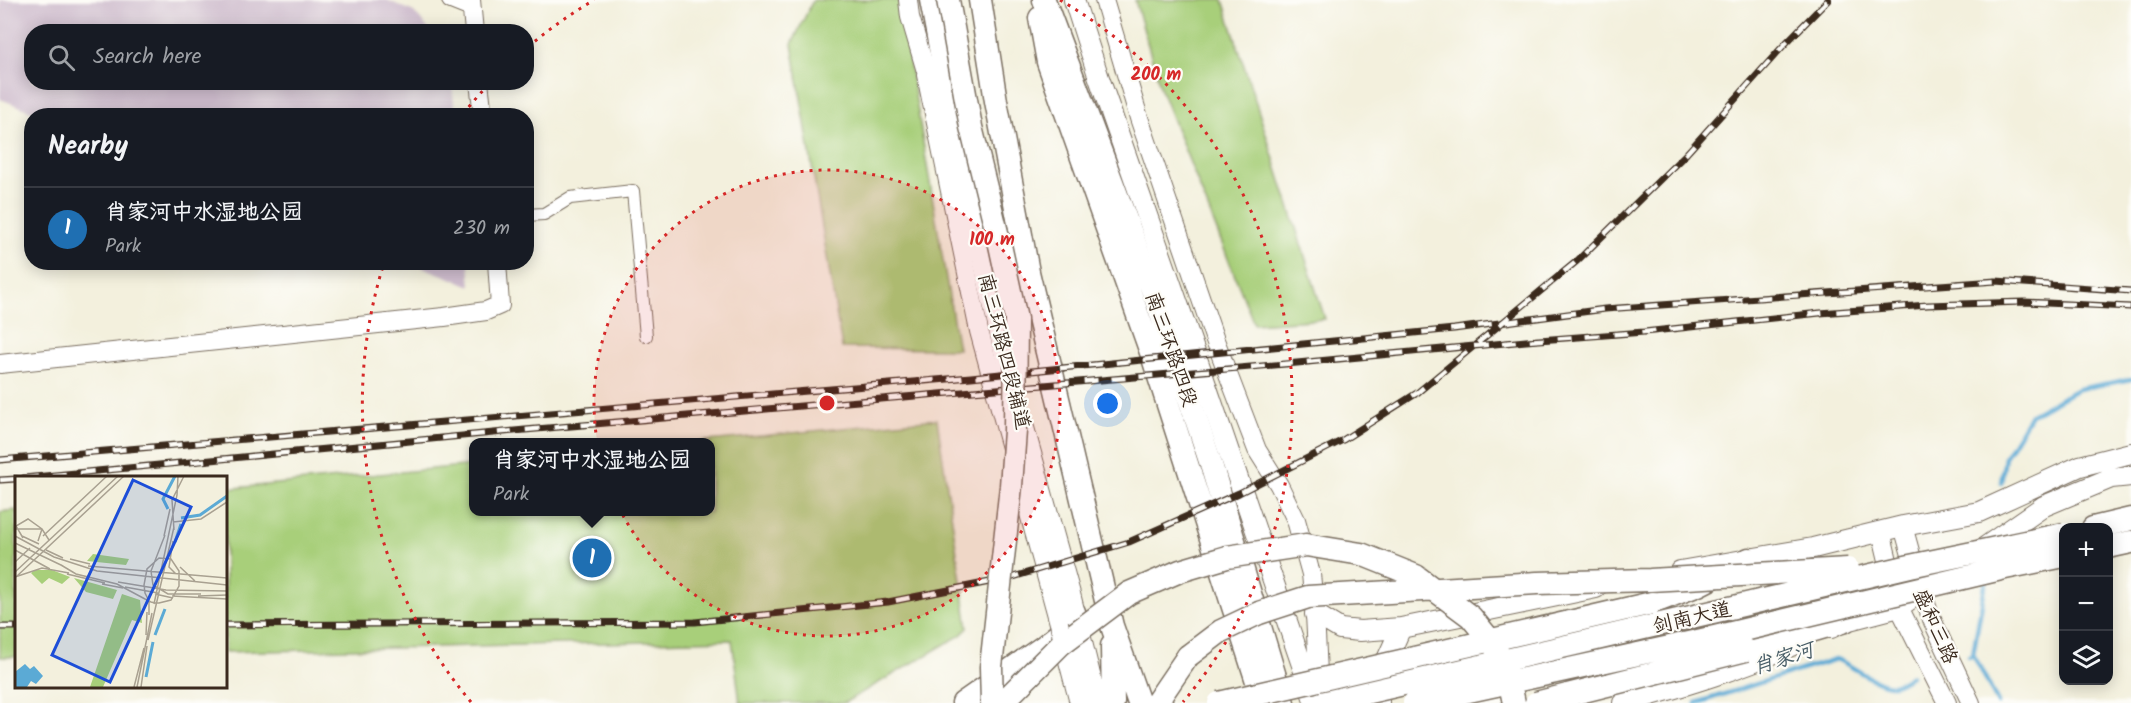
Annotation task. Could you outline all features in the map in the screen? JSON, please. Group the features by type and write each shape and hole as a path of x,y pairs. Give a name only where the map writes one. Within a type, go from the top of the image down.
{"highway":[{"path":"931,0 968,194"},
{"path":"948,0 971,127 1016,319 1015,431 992,667 992,703"},
{"path":"980,0 996,101 1029,272 1112,626 1139,703"},
{"name":"南三环路四段","path":"1036,0 1048,62 1152,355 1264,703"},
{"name":"南三环路四段","path":"1044,0 1161,314 1210,461 1283,703"},
{"path":"2113,523 2131,519"},
{"name":"剑南大道","path":"1319,703 1910,566 2059,535"},
{"path":"2113,546 2131,542"},
{"path":"1002,703 1061,644 1129,593 1180,571 1227,557 1306,545 1361,554 1416,576 1471,616 1494,645 1508,674 1514,703"},
{"name":"剑南大道","path":"1414,703 1702,640 2059,557"},
{"path":"1220,703 1652,603 1698,585 1749,559"},
{"path":"1156,703 1188,656 1221,631 1259,613 1308,597 1537,583 1650,580 1910,566"},
{"path":"963,703 1068,627 1066,618"},
{"path":"1536,703 1746,650 1845,621"},
{"path":"1112,626 1113,703"}],"main road":[{"path":"451,0 471,4 473,24"},
{"name":"南三环路四段辅道","path":"908,0 910,17 926,75 968,194 1066,618 1097,703"},
{"path":"1074,0 1098,75 1319,703"},
{"path":"1080,0 1098,75"},
{"path":"1104,0 1139,118 1215,340 1257,450 1279,485 1296,520 1311,574 1319,703"},
{"path":"926,75 979,331 1066,618 1063,642 1079,703"},
{"path":"480,90 482,108"},
{"path":"0,364 444,317 486,310 500,305 498,270"},
{"path":"1315,614 1340,629 1360,631 1401,628 1721,562 1813,548 1903,526 1979,512 2080,466 2131,453"},
{"path":"1623,703 1702,681 1767,658 1845,621 1899,606 2044,506 2111,478 2131,476"},
{"path":"1903,526 1921,591 1971,703"},
{"name":"盛和三路","path":"1881,531 1899,606 1947,703"},
{"path":"1379,703 1379,677 1401,628"}],"street":[{"path":"534,215 544,214 570,198 633,191 646,336"}],"shaded area":[{"path":"0,0 387,0 414,12 424,24 24,24 24,90 453,90 454,108 24,108 0,99"},
{"path":"430,270 470,270 471,286"}],"green space":[{"path":"813,0 899,0 958,349 842,348 792,44"},
{"path":"1135,0 1223,0 1325,319 1254,324 1161,90"},
{"path":"937,419 968,628 961,635 844,703 740,703 732,640 226,652 226,489 469,465 469,516 715,516 715,440"},
{"path":"15,510 15,657 0,657 0,512"}],"waterway":[{"name":"肖家河","path":"2001,483 2005,457 2031,415 2078,389 2131,379"},
{"name":"肖家河","path":"1969,656 1973,654 1986,580"},
{"path":"1973,654 1998,703"},
{"name":"肖家河","path":"1696,703 1836,659 1872,679 1887,684 1893,685 1911,676"}],"railway":[{"path":"226,625 695,622 888,602 1010,578 1129,542 1239,493 1343,440 1417,393 1577,261 1686,154 1784,45 1828,0"},
{"path":"0,460 971,377 1454,329 1605,309 1996,281 2131,291"},
{"path":"45,476 525,430 1644,332 1820,313 1928,305 2024,302 2131,307"},
{"path":"0,480 15,479"},
{"path":"0,627 15,627"}],"place":[{"name":"肖家河中水湿地公园","path":"592,558"}]}
